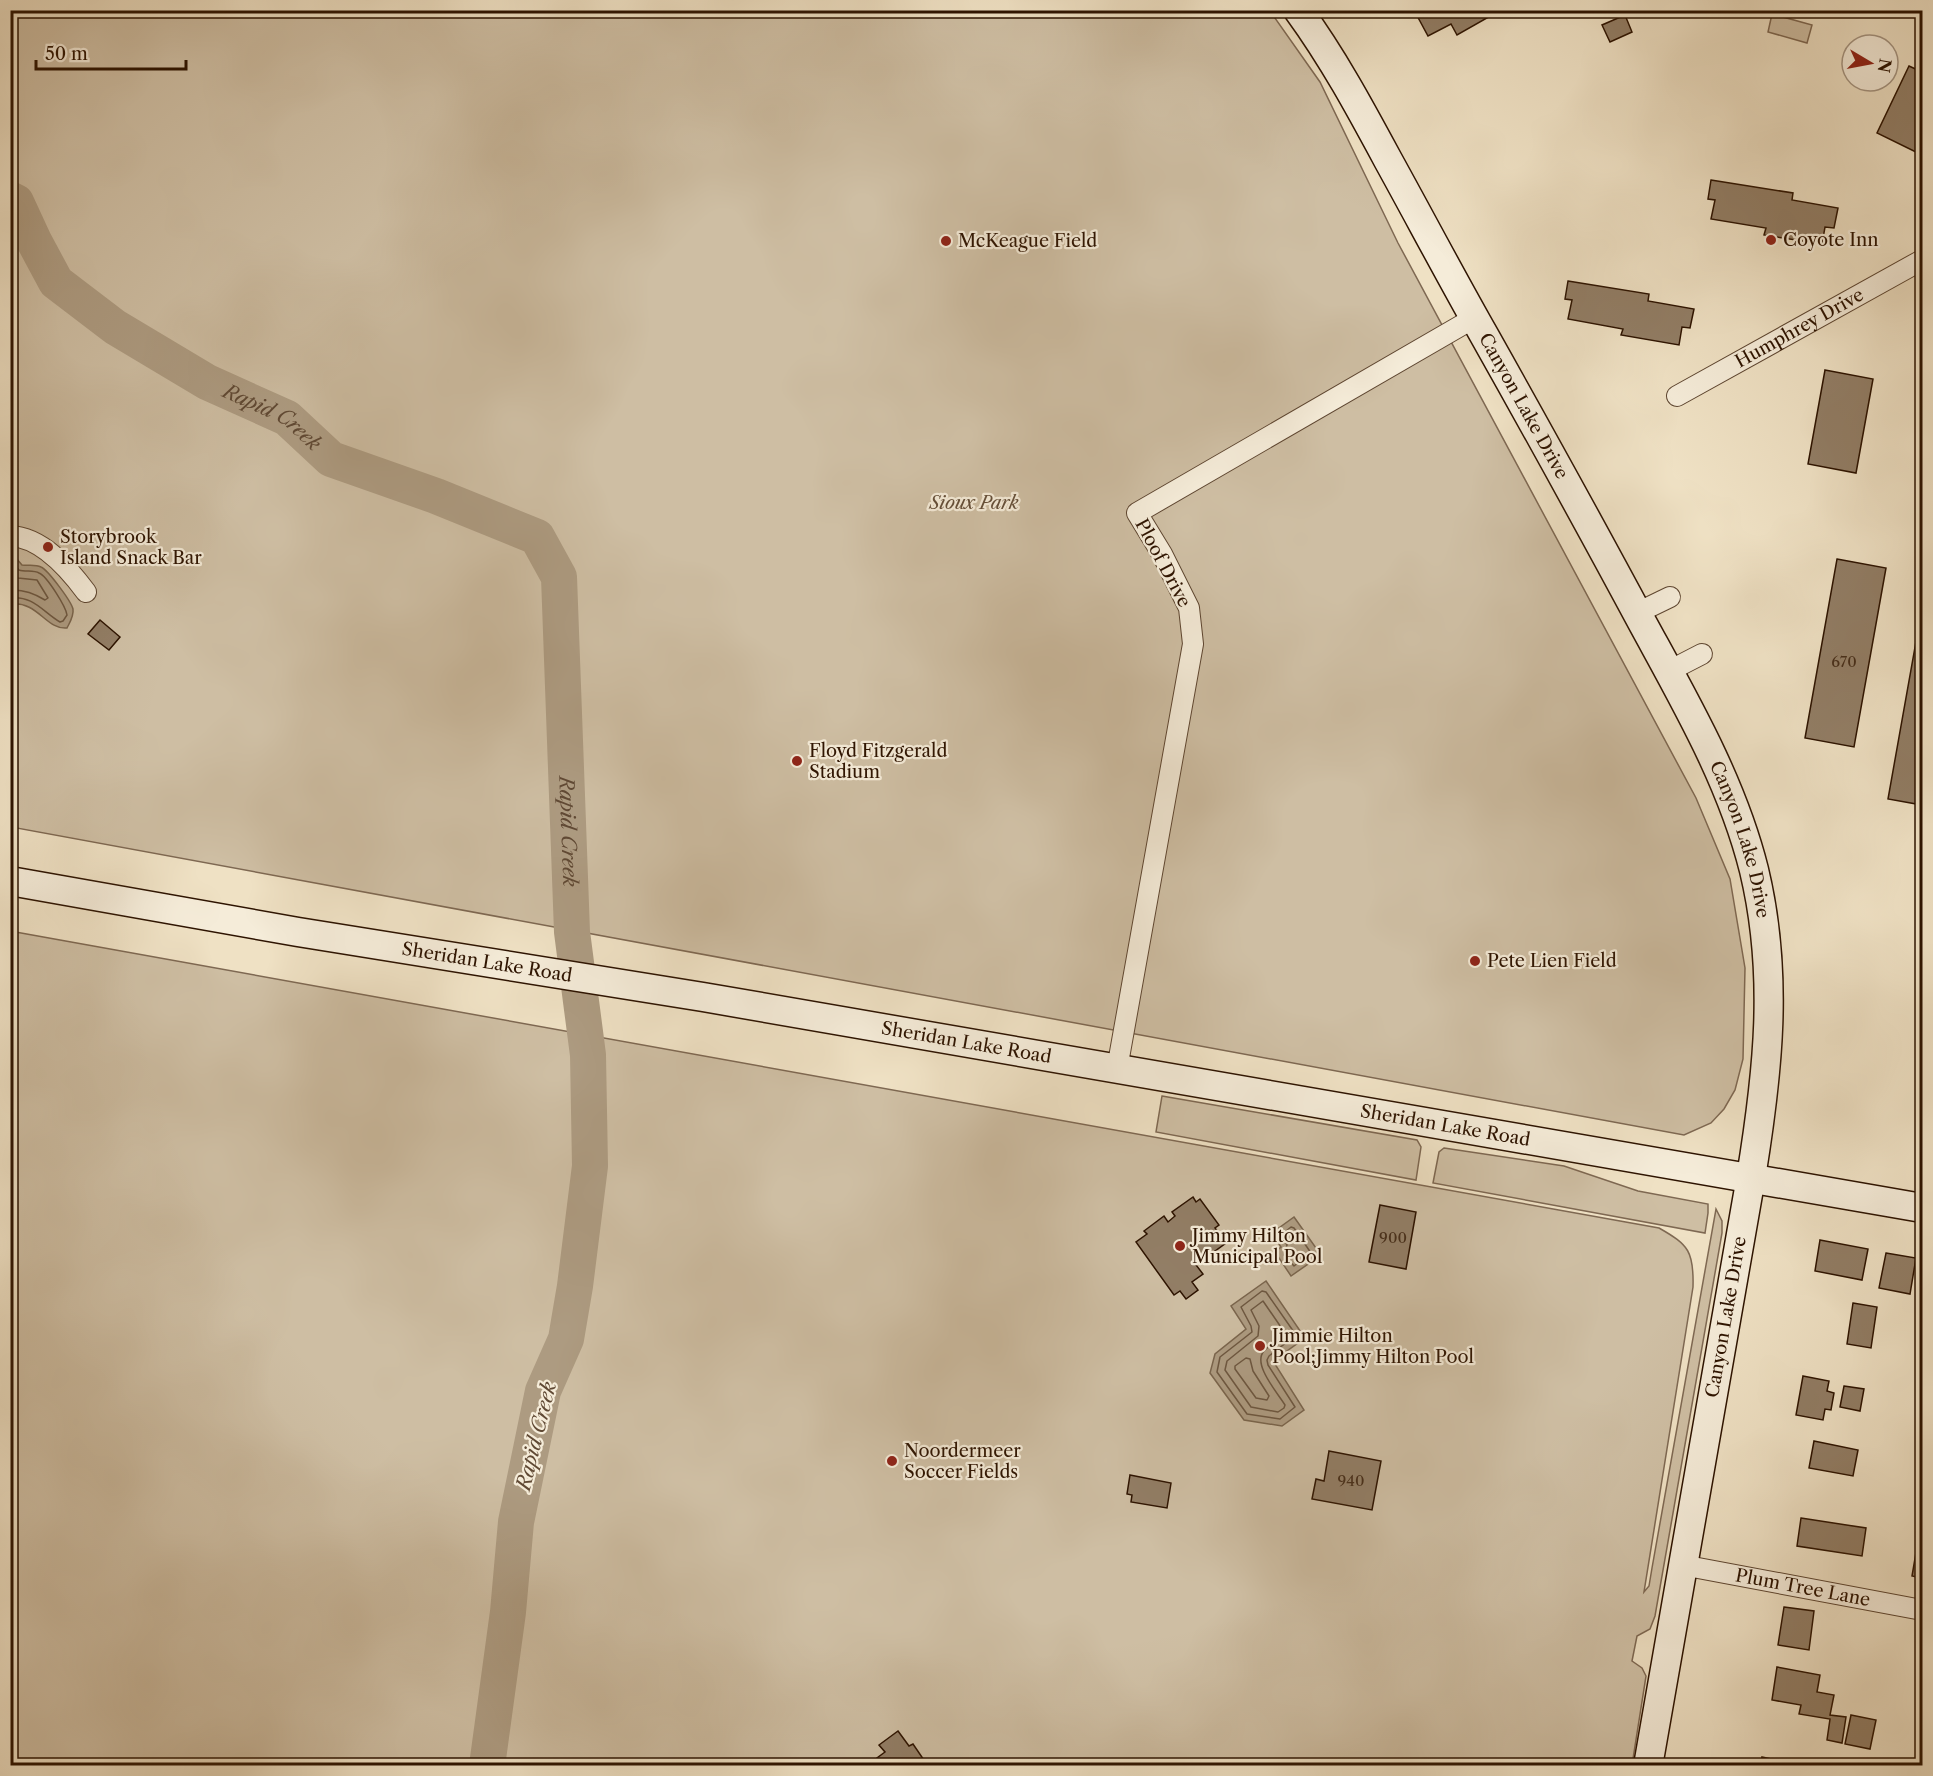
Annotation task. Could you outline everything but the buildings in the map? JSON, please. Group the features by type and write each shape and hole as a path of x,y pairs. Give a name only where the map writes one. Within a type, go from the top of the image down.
{"street":[{"name":"Canyon Lake Drive","path":"1298,10 1341,73 1704,737 1733,802 1745,836 1761,904 1768,959 1769,1025 1764,1088 1751,1178 1648,1766"},
{"name":"Humphrey Drive","path":"1677,396 1923,260"},
{"name":"Ploof Drive","path":"1118,1069 1193,644 1189,608 1162,554 1137,513 1474,318"},
{"path":"11,536 36,543 73,575 86,592"},
{"path":"1637,613 1670,597"},
{"path":"1668,671 1702,654"},
{"name":"Sheridan Lake Road","path":"10,880 308,933 643,987 1923,1208"},
{"name":"Plum Tree Lane","path":"1682,1565 1923,1610"}],"green space":[{"name":"Sioux Park","path":"10,11 1270,11 1320,82 1398,243 1696,798 1730,879 1745,968 1743,1059 1735,1090 1724,1109 1711,1123 1684,1135 11,827"},
{"path":"1772,14 1812,25 1807,43 1768,32"},
{"path":"10,931 1659,1228 1677,1239 1688,1251 1691,1257 1693,1287 1644,1592 1649,1586 1716,1209 1722,1221 1722,1233 1655,1616 1650,1629 1637,1636 1632,1661 1642,1668 1646,1676 1632,1765 11,1765"},
{"path":"1162,1096 1417,1140 1421,1147 1416,1180 1156,1132"},
{"path":"1444,1148 1564,1166 1638,1191 1708,1204 1705,1233 1433,1183 1439,1152"}],"water":[{"path":"10,536 16,558 22,565 44,569 68,599 73,612 67,628 53,625 28,607 11,604"},
{"name":"Jimmie Hilton Pool;Jimmy Hilton Pool","path":"1294,1217 1321,1255 1291,1276 1275,1252 1281,1247 1272,1233"},
{"name":"Jimmie Hilton Pool;Jimmy Hilton Pool","path":"1266,1281 1305,1338 1273,1361 1304,1410 1282,1426 1244,1420 1210,1373 1215,1354 1246,1329 1231,1306"}],"waterway":[{"name":"Rapid Creek","path":"10,199 16,202 56,282 115,327 207,382 287,418 331,459 436,496 537,537 559,577 572,932 588,1055 590,1166 566,1339 543,1391 516,1522 508,1612 487,1766"}],"place":[{"name":"Coyote Inn","path":"1771,240"},
{"name":"McKeague Field","path":"946,241"},
{"name":"Storybrook Island Snack Bar","path":"48,547"},
{"name":"Floyd Fitzgerald Stadium","path":"797,761"},
{"name":"Pete Lien Field","path":"1475,961"},
{"name":"Jimmy Hilton Municipal Pool","path":"1180,1246"},
{"name":"Jimmie Hilton Pool;Jimmy Hilton Pool","path":"1260,1346"},
{"name":"Noordermeer Soccer Fields","path":"892,1461"}]}
